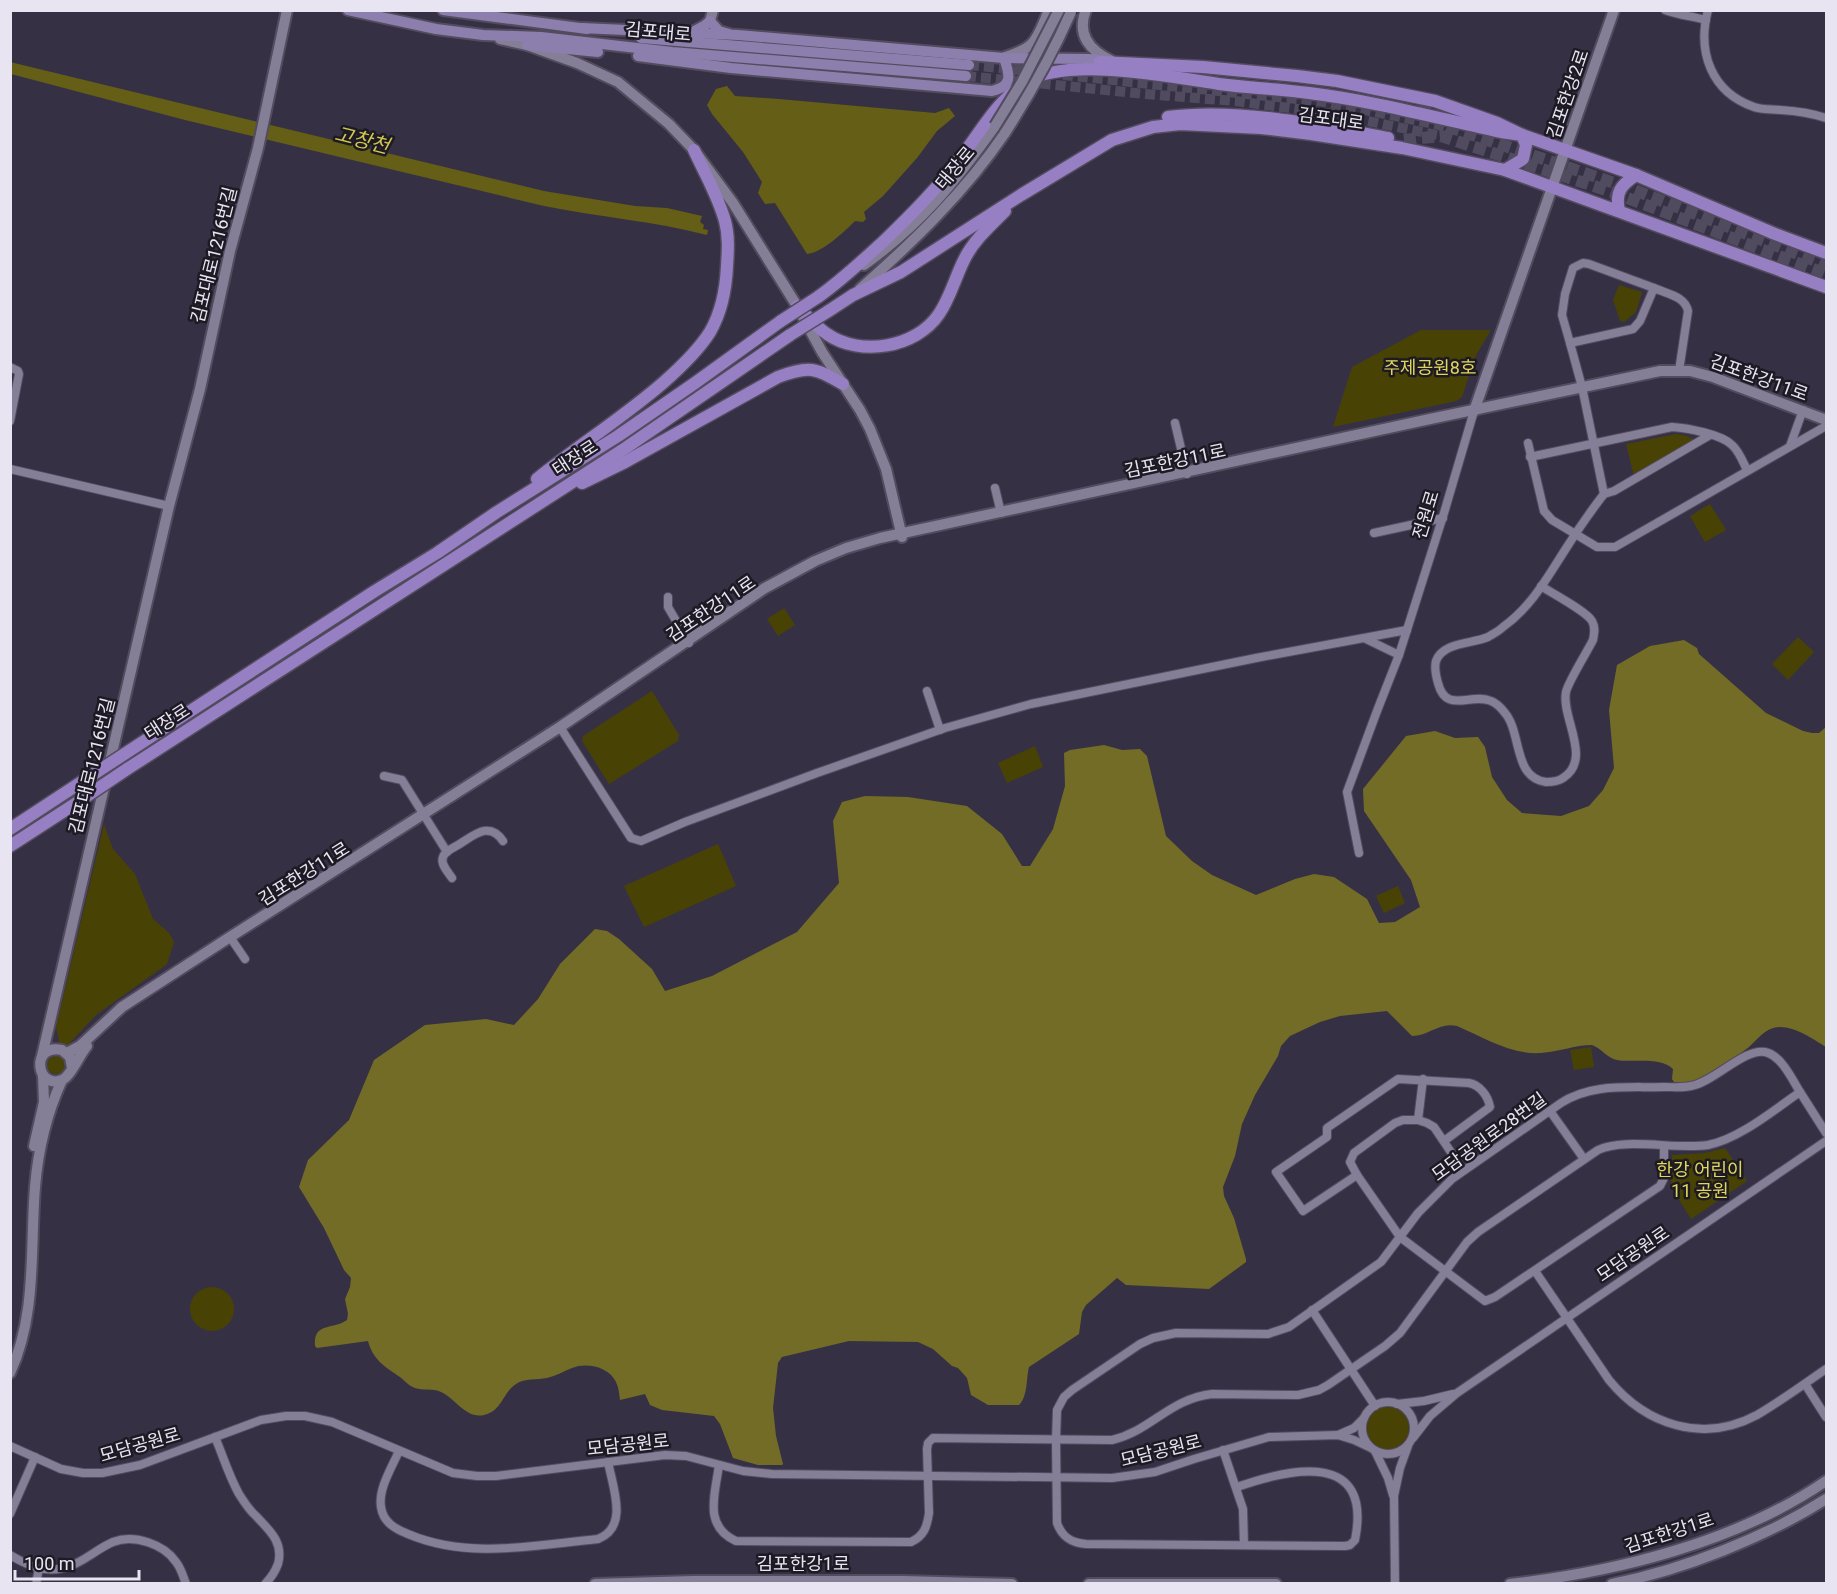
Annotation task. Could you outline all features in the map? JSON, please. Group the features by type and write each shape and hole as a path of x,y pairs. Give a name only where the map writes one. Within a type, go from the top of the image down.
{"main road":[{"name":"김포대로","path":"348,10 483,35 541,37 672,52 968,71 667,41 443,10"},
{"path":"688,34 704,26 711,16 719,31 732,36"},
{"name":"김포대로","path":"581,28 732,36 1004,58 1089,59 1256,71 1337,81 1435,101 1497,123 1522,135 1636,175 1775,234 1827,253"},
{"name":"김포대로","path":"527,45 720,66 992,91 1000,89 1008,79 1004,58"},
{"path":"1058,72 1079,65 1114,62"},
{"path":"842,280 933,192 1011,94 1026,81 1042,75 1094,69 1221,77 1325,88 1418,106"},
{"path":"1140,73 1366,102 1522,135 1526,146 1523,159 1505,170"},
{"path":"1120,136 1149,121 1188,115 1219,114 1317,125 1404,140"},
{"name":"김포대로","path":"853,295 901,272 1021,195 1120,136 1153,127 1180,124 1261,128 1402,148 1505,170 1827,287"},
{"path":"497,512 551,468 645,399 691,356 710,331 721,303 727,275 728,248 725,224 717,198 694,150"},
{"path":"1619,211 1617,201 1620,189 1636,175"},
{"path":"797,306 825,334 849,344 865,347 881,346 909,338 938,316 964,258 982,235 1021,195"},
{"name":"태장로","path":"10,829 497,512 618,436 842,280"},
{"name":"태장로","path":"10,846 627,447 790,335 853,295"},
{"path":"524,512 625,462 778,377 795,371 819,370 843,384"}],"street":[{"name":"김포대로1216번길","path":"42,1056 169,506 200,389 230,251 258,148 287,10"},
{"path":"1004,58 1027,50 1033,44 1049,10"},
{"name":"태장로","path":"842,280 911,228 955,181 995,126 1022,82 1059,10"},
{"path":"1086,10 1083,18 1086,39 1096,52 1114,62"},
{"name":"김포한강2로","path":"1553,187 1614,10"},
{"path":"1665,10 1706,20"},
{"path":"1708,10 1704,26 1705,48 1711,70 1720,88 1756,108 1805,112 1827,118"},
{"name":"태장로","path":"853,295 924,230 954,199 988,158 1034,88 1071,11"},
{"path":"483,35 527,45 577,63 618,82 669,124 694,150 733,203 797,306 822,352 860,410 879,448 892,489 901,536"},
{"name":"전원로","path":"1359,854 1347,792 1400,655 1474,411 1553,187"},
{"path":"1604,494 1582,387 1562,315 1562,305 1573,268 1580,264 1589,264 1681,299 1688,311 1679,371"},
{"path":"1570,343 1633,329 1640,321 1654,288"},
{"path":"10,367 18,371 19,379 10,421"},
{"name":"김포한강11로","path":"62,1051 80,1046 122,1007 560,728 689,643 765,588 815,561 846,548 1660,371 1690,371 1713,377 1827,420"},
{"path":"1790,446 1803,410"},
{"path":"1175,423 1187,474"},
{"path":"1528,443 1544,511 1552,519 1597,547 1615,547 1827,426"},
{"path":"1530,457 1672,427 1691,428 1729,442 1748,470"},
{"path":"1541,586 1585,614 1593,622 1595,631 1593,640 1566,692 1576,761 1571,772 1562,779 1550,782 1538,781 1524,768 1514,730 1509,718 1502,710 1491,701 1479,699 1463,702 1452,701 1440,690 1435,673 1436,661 1447,649 1487,637 1502,628 1528,605 1575,533 1604,494 1614,491 1710,435"},
{"path":"10,469 169,506"},
{"name":"김포한강11로","path":"901,536 1187,474"},
{"path":"995,488 1001,513"},
{"path":"1374,533 1443,518"},
{"path":"668,597 668,607 689,643"},
{"path":"560,728 631,838 641,842 725,807 940,730 1031,704 1407,630"},
{"path":"1366,639 1400,655"},
{"path":"927,691 940,730"},
{"path":"384,776 402,780 447,852"},
{"path":"452,878 442,864 447,852 481,831 494,832 503,841"},
{"path":"231,938 245,959"},
{"name":"김포한강11로","path":"72,1068 83,1051 124,1010 231,938"},
{"path":"10,1373 19,1353 27,1322 39,1154 53,1099 62,1080 72,1068 72,1062 48,1034"},
{"path":"10,1359 21,1321 26,1265 29,1176 44,1102 44,1075 40,1066 42,1056 51,1050 62,1051"},
{"name":"모담공원로28번길","path":"1237,1487 1288,1473 1328,1473 1337,1476 1350,1488 1356,1502 1355,1540 1345,1546 1077,1544 1064,1536 1057,1523 1057,1410 1064,1397 1072,1390 1140,1344 1153,1338 1176,1333 1268,1334 1289,1327 1375,1267 1388,1254 1428,1202 1463,1170 1577,1095 1597,1089 1692,1086 1712,1078 1753,1052 1766,1052 1777,1059 1827,1133"},
{"path":"44,1075 52,1081 62,1080"},
{"path":"1357,1175 1302,1211 1276,1172 1327,1137 1327,1128 1398,1079 1448,1080 1475,1084 1489,1102 1488,1110 1444,1141"},
{"path":"1418,1120 1423,1079"},
{"path":"719,1465 713,1513 716,1522 728,1537 736,1541 911,1542 925,1532 928,1524 927,1449 928,1443 933,1438 1100,1441 1121,1438 1130,1434 1177,1404 1200,1395 1284,1396 1319,1390 1393,1340 1467,1242 1478,1232 1584,1159 1606,1146 1705,1145 1730,1138 1800,1092"},
{"path":"1550,1111 1584,1159"},
{"path":"1463,1170 1434,1127 1418,1120 1403,1120 1395,1123 1354,1153 1350,1162 1400,1237 1485,1301 1535,1271 1660,1186 1664,1178 1664,1146"},
{"name":"모담공원로","path":"1457,1393 1827,1141"},
{"path":"1535,1271 1620,1393 1649,1415 1671,1424 1698,1428 1734,1424 1756,1415 1827,1369"},
{"path":"1312,1310 1375,1406"},
{"path":"1805,1384 1827,1417"},
{"path":"1338,1435 1354,1428 1375,1406 1382,1403 1424,1401 1457,1393"},
{"path":"1338,1435 1386,1454 1394,1454 1410,1442 1434,1412 1457,1393"},
{"path":"1395,1584 1394,1496 1400,1467 1414,1430 1410,1414 1404,1407 1396,1404"},
{"name":"모담공원로","path":"10,1446 70,1471 102,1473 140,1465 261,1420 305,1416 332,1422 453,1473 477,1476 496,1476 679,1455 743,1471 772,1474 1112,1478 1139,1476 1162,1470 1269,1437 1338,1435"},
{"path":"1365,1417 1363,1433 1385,1472 1394,1496"},
{"path":"215,1437 238,1493 277,1541 279,1553 277,1567 265,1584"},
{"path":"1223,1450 1237,1487 1244,1515 1244,1545"},
{"path":"399,1451 380,1499 381,1509 389,1524 396,1529 433,1543 475,1550 598,1539 606,1536 612,1529 617,1515 608,1462"},
{"path":"10,1514 35,1457"},
{"name":"김포한강1로","path":"1510,1584 1603,1570 1670,1552 1747,1524 1790,1503 1827,1481"},
{"name":"김포한강1로","path":"1612,1584 1668,1569 1717,1552 1755,1536 1827,1499"},
{"path":"10,1556 39,1568 65,1568 112,1542 136,1540 159,1547 171,1556 180,1568 186,1584"},
{"path":"36,1584 39,1568"},
{"name":"김포한강1로","path":"595,1584 693,1581 903,1581 1012,1584"},
{"path":"1089,1584 1276,1584"}],"green space":[{"path":"1619,285 1642,292 1636,312 1624,322 1620,321 1613,300"},
{"name":"주제공원8호","path":"1421,330 1491,330 1475,357 1462,397 1456,401 1333,427 1352,367"},
{"path":"1676,434 1696,440 1634,476 1626,444"},
{"path":"1710,504 1726,530 1705,542 1690,516"},
{"path":"784,608 795,625 778,636 767,619"},
{"path":"1798,637 1814,652 1788,680 1772,664"},
{"path":"652,691 679,735 678,741 609,784 582,741 583,736"},
{"path":"1035,746 1043,767 1007,783 998,763"},
{"path":"104,824 113,849 135,874 153,919 169,933 174,942 167,964 96,1015 68,1045 60,1046 56,1027"},
{"path":"718,844 736,886 644,927 624,886"},
{"path":"1398,886 1405,903 1384,913 1376,896"},
{"path":"1591,1047 1594,1067 1574,1070 1570,1050"},
{"path":"52,1056 60,1056 65,1061 63,1072 52,1074 47,1069 47,1061"},
{"name":"한강 어린이 11 공원","path":"1725,1148 1747,1181 1691,1219 1671,1187 1672,1155 1705,1153"},
{"path":"212,1287 227,1294 234,1309 227,1324 212,1331 197,1324 190,1309 197,1294"},
{"path":"1388,1407 1403,1413 1409,1428 1403,1443 1388,1449 1373,1443 1367,1428 1373,1413"}],"shaded area":[{"path":"10,62 544,191 635,206 667,208 702,216 700,222 704,225 703,229 708,230 707,235 544,206 185,120 11,74"},
{"path":"727,86 735,96 935,113 949,108 955,116 937,131 917,158 883,196 864,212 866,219 863,222 855,221 826,246 807,254 775,203 765,204 758,193 762,182 743,152 707,105 716,89"},
{"path":"1684,640 1697,648 1699,654 1766,713 1803,731 1819,733 1826,727 1826,1047 1798,1031 1775,1028 1766,1031 1749,1047 1709,1074 1692,1082 1674,1082 1673,1069 1668,1065 1654,1061 1617,1060 1592,1045 1530,1053 1508,1048 1450,1025 1412,1036 1387,1011 1340,1016 1320,1022 1290,1036 1281,1046 1242,1124 1235,1156 1223,1187 1246,1262 1209,1289 1126,1285 1117,1278 1086,1305 1082,1312 1079,1334 1029,1367 1025,1392 1019,1405 988,1405 971,1395 967,1378 958,1368 952,1366 933,1349 918,1342 849,1341 782,1357 778,1363 773,1408 782,1465 758,1465 733,1458 720,1424 714,1416 662,1410 650,1405 645,1394 620,1400 618,1386 613,1377 597,1367 578,1366 543,1379 520,1382 512,1387 495,1410 478,1415 466,1411 441,1392 411,1386 380,1362 368,1341 317,1348 315,1346 317,1333 347,1320 345,1299 351,1278 344,1270 324,1228 299,1187 308,1160 349,1120 374,1060 425,1025 486,1019 514,1025 538,999 560,964 595,929 607,931 619,939 652,969 665,991 712,976 797,932 839,883 833,821 842,802 865,796 908,797 967,806 1002,834 1022,866 1030,866 1053,829 1065,786 1064,753 1104,745 1122,750 1140,749 1147,756 1166,836 1192,861 1212,875 1256,895 1314,874 1334,877 1367,899 1379,923 1395,922 1420,907 1411,880 1364,811 1363,789 1406,736 1435,731 1455,738 1478,737 1485,747 1492,777 1507,800 1522,813 1561,816 1589,806 1603,790 1614,768 1609,710 1617,665 1650,646"}],"tunnel":[{"path":"969,65 1048,73"},
{"path":"1063,75 1325,102 1449,127"},
{"path":"966,76 1235,101 1328,113 1441,136"},
{"path":"1418,106 1449,127 1629,188 1826,265"},
{"path":"1404,140 1441,136 1612,192 1826,274"}],"water label":[{"name":"고창천","path":"362,140"}]}
